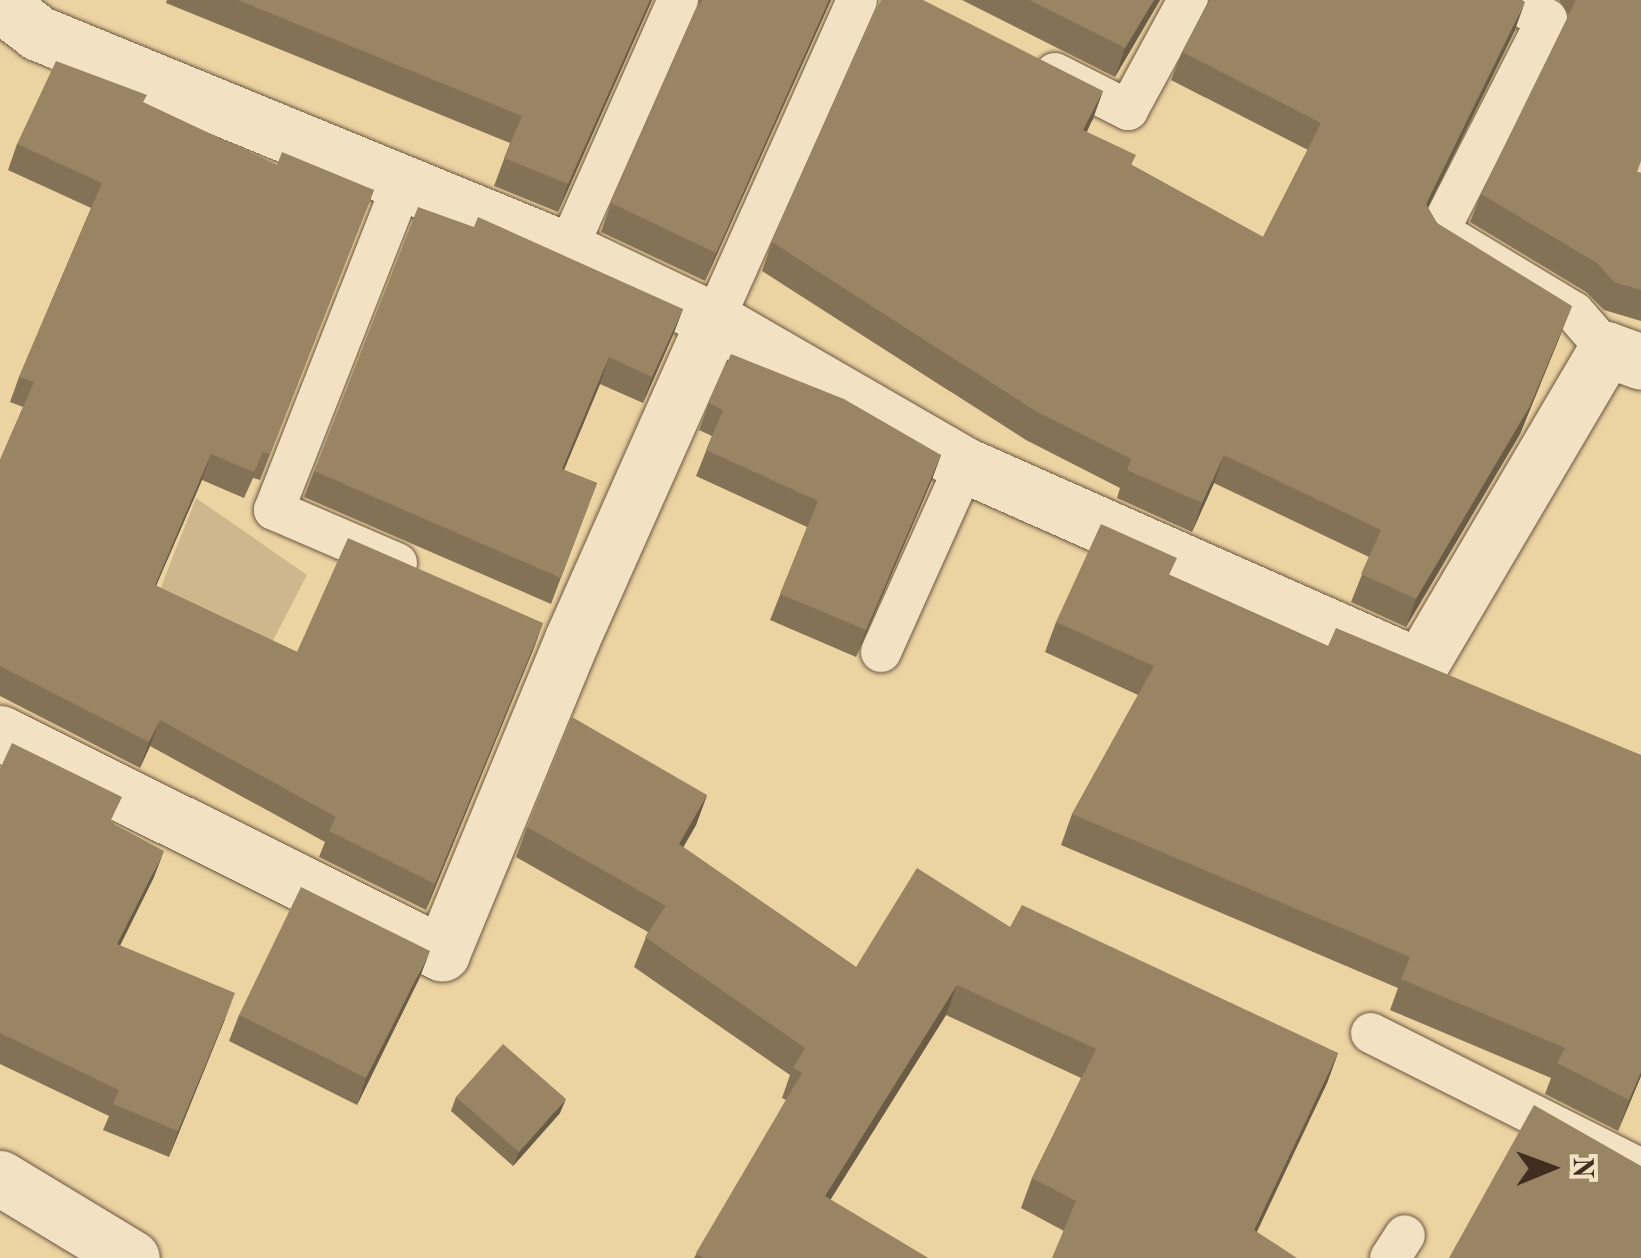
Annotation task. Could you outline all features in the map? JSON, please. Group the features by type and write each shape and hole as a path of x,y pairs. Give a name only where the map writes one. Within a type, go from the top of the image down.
{"street":[{"path":"0,4 38,34 567,250 714,320 965,465 1475,690"},
{"path":"0,733 442,953 554,631 714,320"},
{"path":"1420,667 1624,356"},
{"path":"0,1178 132,1258"}],"lane":[{"path":"567,250 678,0"},
{"path":"714,320 857,0"},
{"path":"1027,59 1128,110 1188,0"},
{"path":"1507,0 1547,19 1439,231 1574,312 1624,356"},
{"path":"403,182 274,510 432,578"},
{"path":"881,652 965,465"},
{"path":"1371,1033 1641,1169"}],"shaded area":[{"path":"196,498 307,575 267,652 152,610"}],"building":[{"path":"238,0 650,0 568,184 504,158 522,116"},
{"path":"702,0 829,0 716,253 611,203"},
{"path":"881,0 923,0 1103,91 1083,130 1136,155 1131,165 1263,237 1321,123 1182,52 1210,0 1525,2 1426,204 1437,223 1572,306 1530,406 1416,599 1361,574 1381,530 1224,455 1202,503 1127,470 1131,459 1037,412 772,242"},
{"path":"1029,0 1154,0 1125,48"},
{"path":"1576,0 1641,0 1641,161 1637,172 1641,173 1641,290 1614,282 1597,263 1481,194"},
{"path":"56,61 147,95 143,102 277,165 282,152 374,190 270,454 263,452 254,472 211,454 155,585 297,652 348,538 543,623 435,884 329,831 336,817 160,720 149,742 0,666 0,460 34,382 19,377 102,183 17,144"},
{"path":"418,207 474,227 478,217 683,309 652,377 609,357 562,469 597,483 561,578 314,471"},
{"path":"731,354 844,399 941,455 866,630 780,594 818,501 706,450 723,410 709,403"},
{"path":"1101,524 1177,558 1169,575 1328,646 1336,628 1641,755 1641,1072 1629,1100 1557,1063 1565,1048 1401,979 1410,957 1072,814 1154,666 1056,622"},
{"path":"572,717 707,795 679,844 856,967 917,868 1010,927 1022,905 1338,1053 1254,1230 1297,1258 1052,1258 1076,1201 1032,1178 1096,1049 957,985 825,1196 928,1258 703,1258 696,1253 802,1073 793,1068 805,1048 645,937 666,906 527,827"},
{"path":"12,743 122,797 110,822 164,851 117,944 235,993 178,1131 113,1104 119,1090 0,1033 0,769"},
{"path":"301,887 430,951 366,1078 239,1015"},
{"path":"503,1044 566,1099 519,1152 456,1097"},
{"path":"1534,1105 1641,1166 1641,1258 1449,1258"}]}
